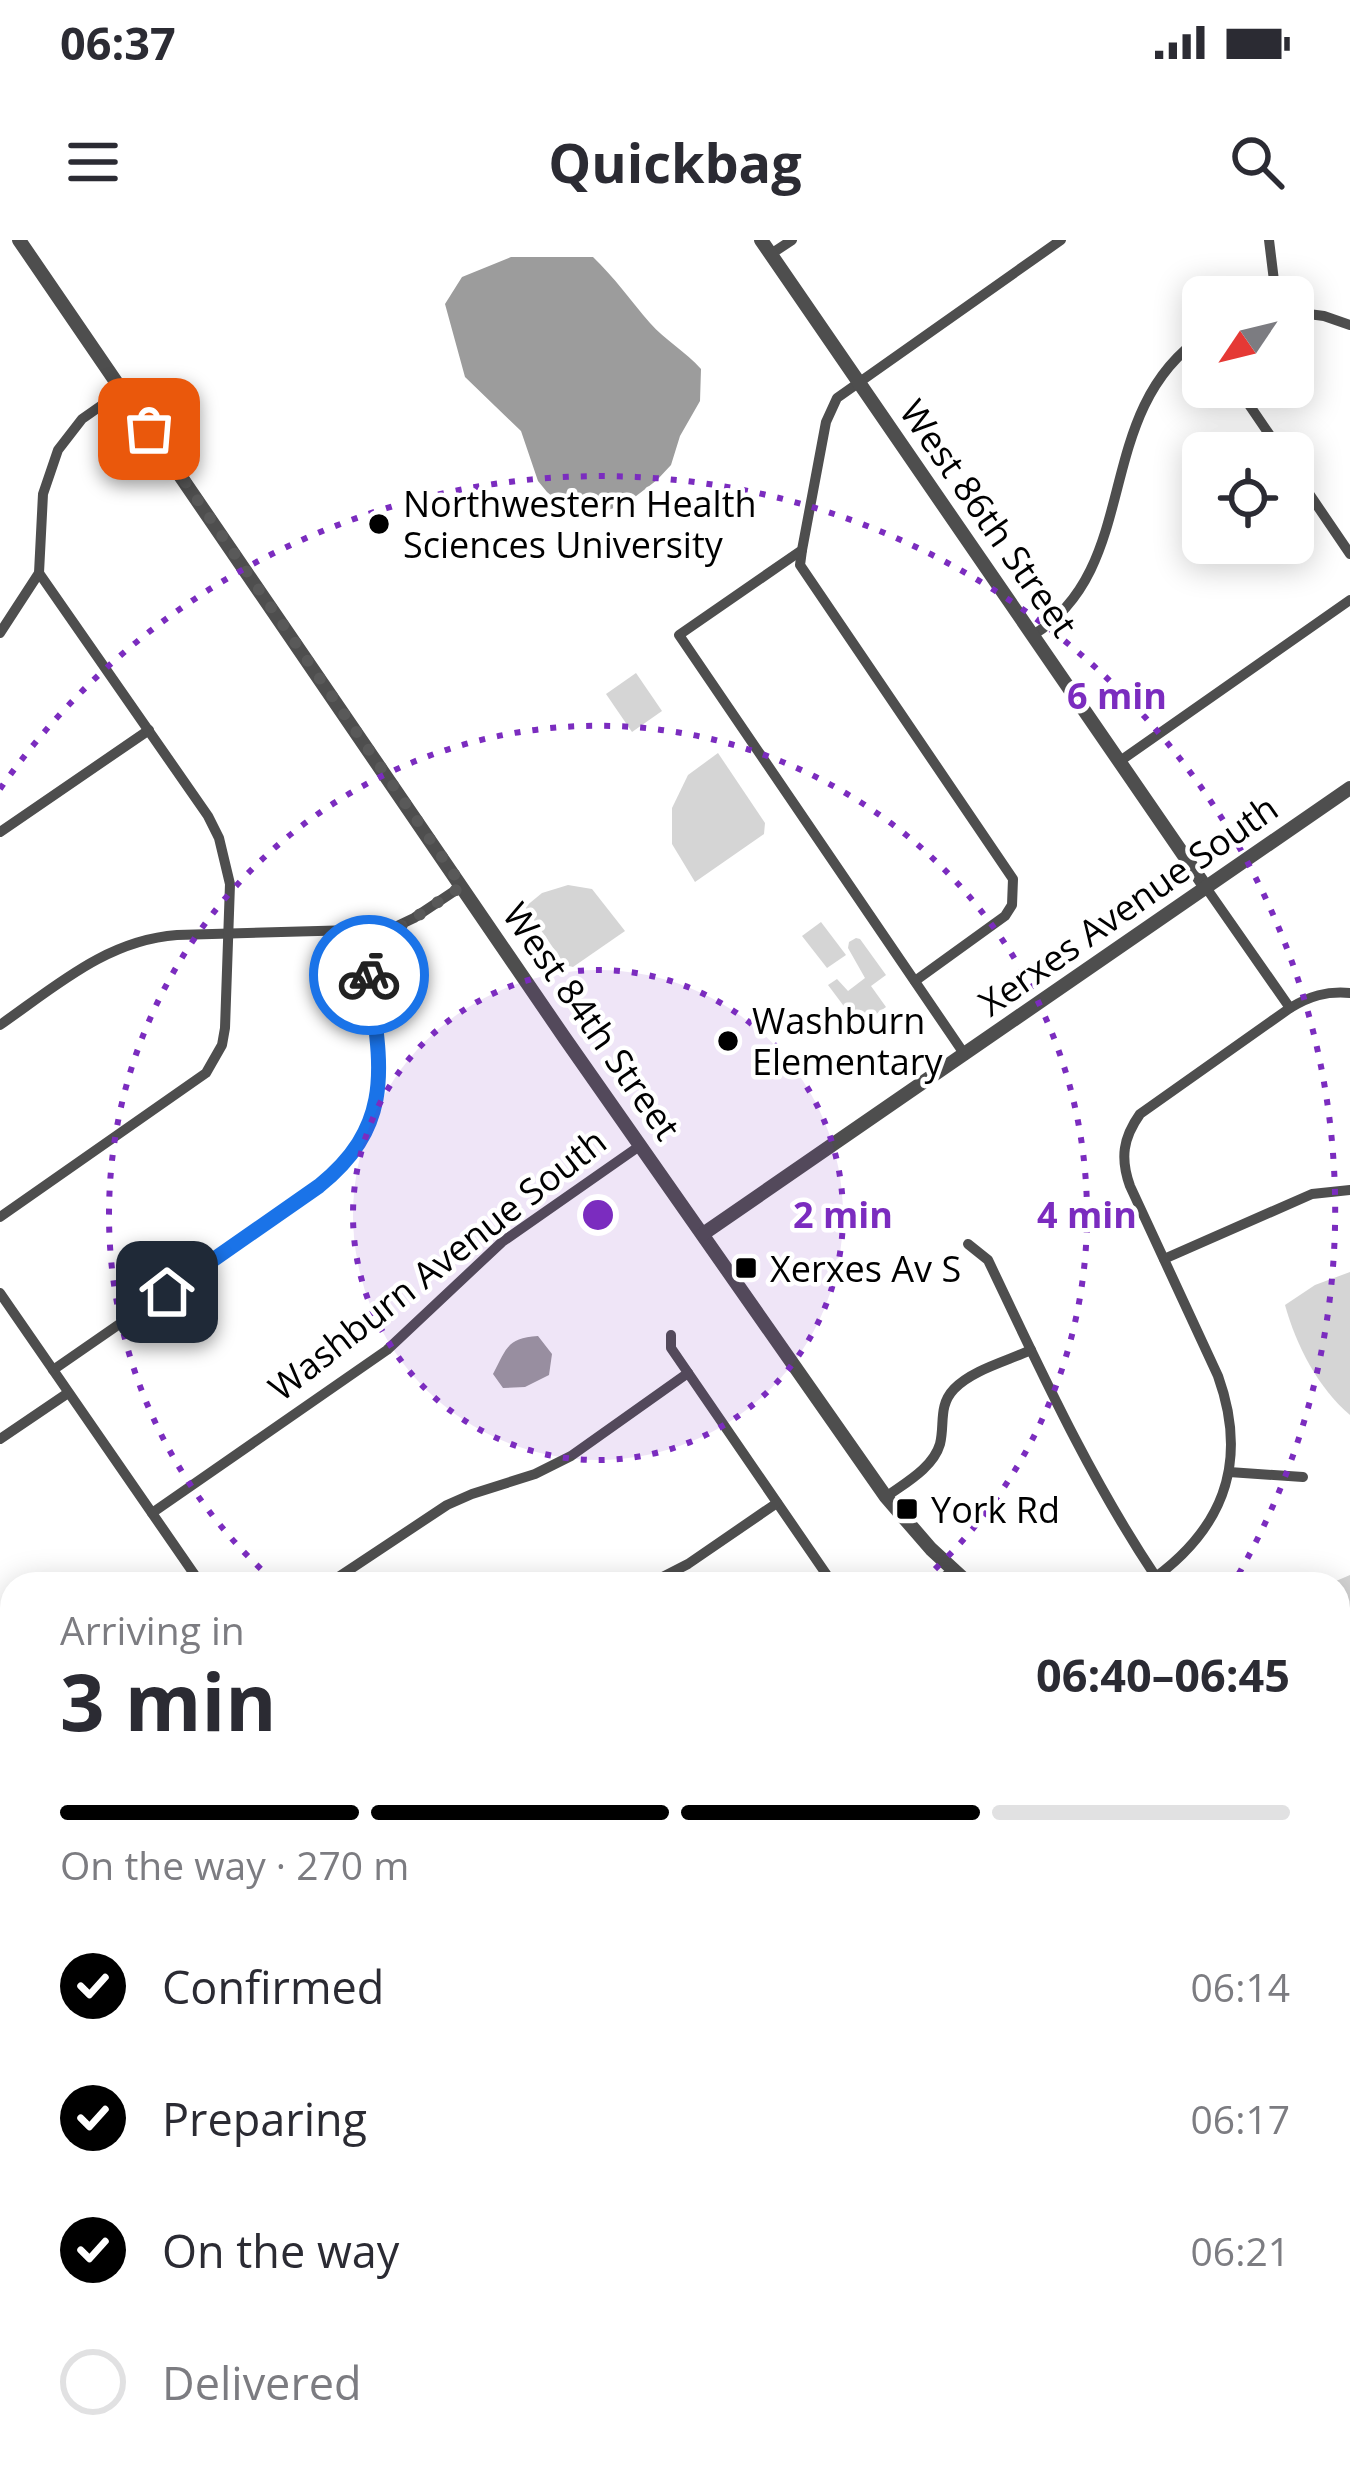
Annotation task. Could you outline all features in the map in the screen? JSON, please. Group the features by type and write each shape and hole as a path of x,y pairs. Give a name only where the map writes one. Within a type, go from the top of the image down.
{"street":[{"name":"West 84th Street","path":"19,240 886,1497 954,1570"},
{"name":"West 86th Street","path":"761,240 1290,1008"},
{"path":"771,254 792,240"},
{"path":"914,981 996,925 1012,905 1013,879 800,565 802,550 830,409 837,398 1061,240"},
{"path":"1270,240 1274,276"},
{"path":"1314,315 1350,325"},
{"path":"1033,635 1065,611 1090,574 1144,402 1182,354"},
{"path":"0,633 38,573 43,494 58,450 82,419 122,391"},
{"path":"1314,501 1350,554"},
{"path":"802,550 679,635 965,1055"},
{"path":"0,1217 206,1073 223,1045 225,1028 230,884 219,838 38,573"},
{"path":"1120,761 1350,600"},
{"path":"0,832 149,730"},
{"name":"Xerxes Avenue South","path":"703,1234 1350,788"},
{"path":"0,1024 109,951 154,936 392,929 462,886"},
{"path":"53,1370 319,1186 355,1151 376,1106 379,1081 363,930"},
{"path":"1162,1572 1188,1552 1218,1507 1229,1472 1232,1429 1227,1402 1125,1172 1123,1156 1131,1126 1152,1104 1290,1008 1316,994 1350,993"},
{"name":"Washburn Avenue South","path":"152,1513 387,1350 502,1242 641,1145"},
{"path":"1164,1259 1287,1203 1312,1194 1350,1190"},
{"path":"968,1244 988,1260 1085,1462 1146,1572"},
{"path":"0,1293 191,1572"},
{"path":"671,1335 671,1348 825,1572"},
{"path":"886,1497 933,1458 939,1448 942,1411 956,1387 1031,1350"},
{"path":"346,1572 448,1505 571,1456 688,1373"},
{"path":"935,1391 947,1398"},
{"path":"0,1439 68,1393"},
{"path":"1229,1472 1303,1477"},
{"path":"673,1572 777,1503"}],"shaded area":[{"path":"511,257 593,257 656,329 701,369 700,401 680,436 671,465 627,503 603,512 570,511 538,481 521,431 465,377 445,304 462,277"},
{"path":"636,673 662,711 632,732 606,694"},
{"path":"718,753 765,823 764,834 695,882 672,844 672,808 688,775"},
{"path":"568,885 592,889 625,931 573,967 565,965 525,907 542,893"},
{"path":"821,922 846,955 827,968 802,936"},
{"path":"856,938 886,975 871,986 886,1007 868,1020 855,1021 828,985 837,979 848,991 865,978 848,948"},
{"path":"1350,1272 1350,1415 1310,1365 1285,1305 1315,1285"},
{"path":"538,1336 552,1354 549,1375 525,1387 503,1388 493,1374 505,1351 520,1339"}],"way so far":[{"path":"149,429 462,886 404,925 363,930 369,975"}],"place":[{"name":"Northwestern Health Sciences University","path":"379,524"},
{"name":"Washburn Elementary","path":"728,1041"},
{"name":"Xerxes Av S","path":"746,1268"},
{"name":"York Rd","path":"907,1509"}],"route":[{"path":"167,1292 319,1186 355,1151 376,1106 379,1081 369,975"}]}
